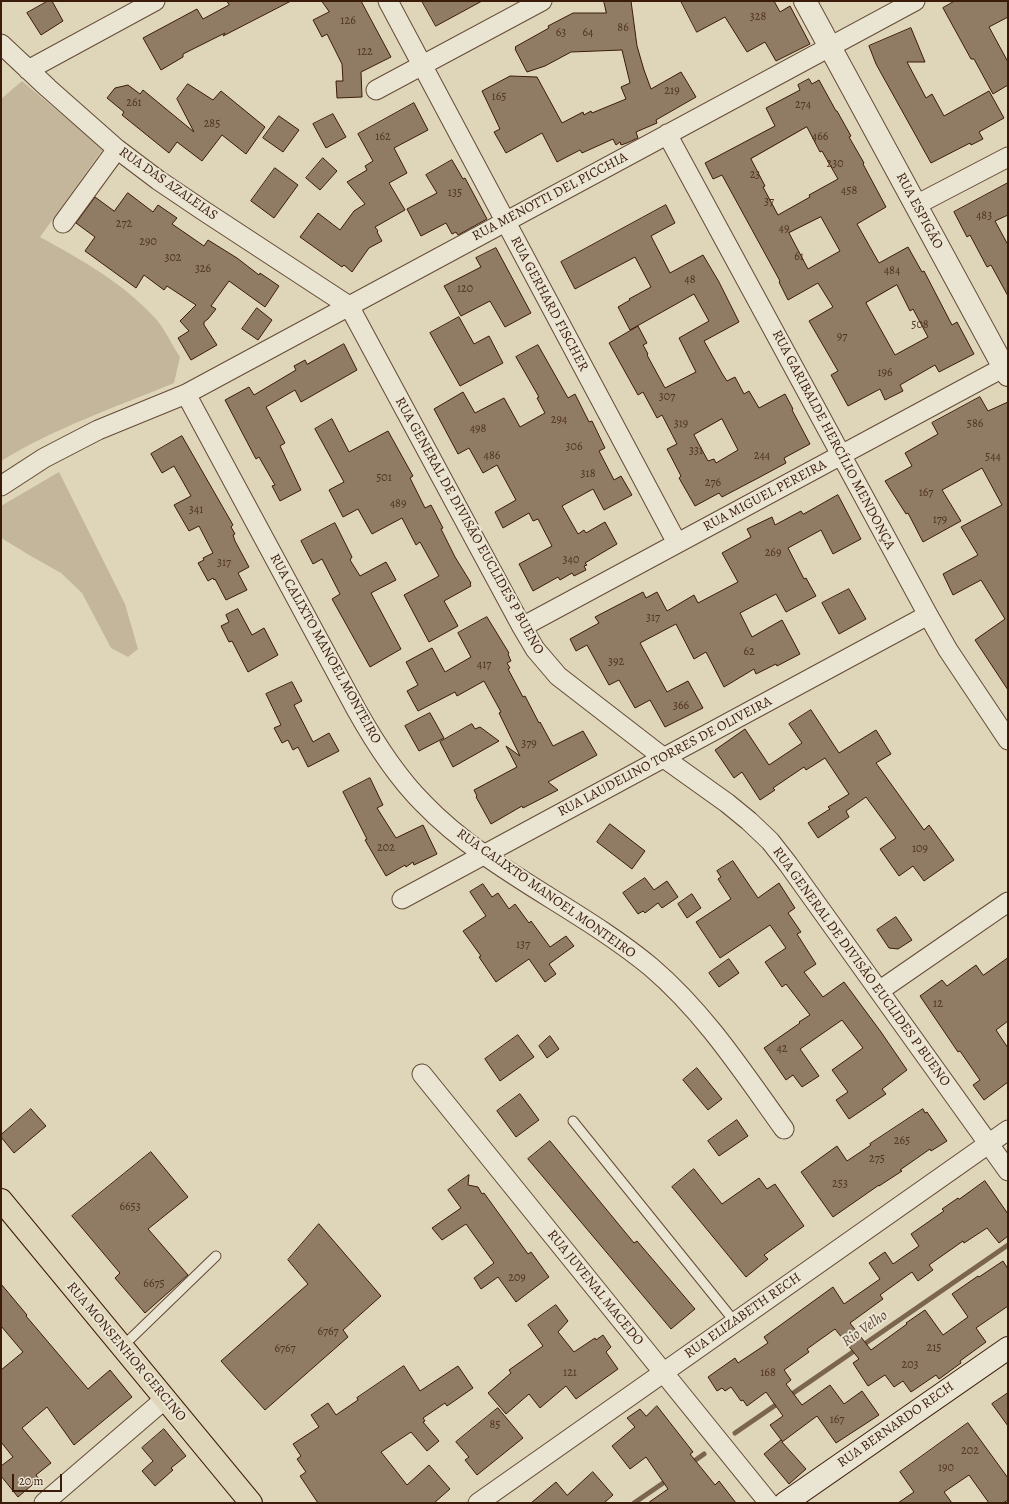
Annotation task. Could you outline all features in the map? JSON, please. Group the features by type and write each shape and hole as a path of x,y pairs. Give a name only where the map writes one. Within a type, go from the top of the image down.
{"main road":[{"name":"RUA MONSENHOR GERCINO","path":"1,1200 251,1503"}],"street":[{"path":"28,70 155,1"},
{"name":"RUA GERHARD FISCHER","path":"388,1 677,543"},
{"path":"376,90 542,1"},
{"name":"RUA ESPIGÃO","path":"805,1 1007,369"},
{"name":"RUA MENOTTI DEL PICCHIA","path":"1,486 44,458 98,430 186,394 915,1"},
{"name":"RUA DAS AZALEIAS","path":"1,44 117,149 158,180 349,306"},
{"name":"RUA GARIBALDE HERCÍLIO MENDONÇA","path":"667,134 928,615 948,650 1008,740"},
{"path":"63,223 117,149"},
{"path":"916,205 1008,157"},
{"name":"RUA GENERAL DE DIVISÃO EUCLIDES P BUENO","path":"349,306 535,649 558,676 664,758 727,803 770,841 879,990 1008,1171"},
{"name":"RUA MIGUEL PEREIRA","path":"522,627 841,455 1007,369"},
{"name":"RUA CALIXTO MANOEL MONTEIRO","path":"186,394 356,709 378,746 410,789 451,829 484,854 622,945 665,980 690,1004 712,1030 784,1129"},
{"name":"RUA LAUDELINO TORRES DE OLIVEIRA","path":"402,899 928,615"},
{"path":"879,990 1008,902"},
{"name":"RUA JUVENAL MACEDO","path":"422,1074 769,1503"},
{"name":"RUA ELIZABETH RECH","path":"478,1503 1008,1130"},
{"name":"RUA BERNARDO RECH","path":"785,1503 1008,1348"},
{"path":"44,1503 165,1399"}],"lane":[{"path":"573,1121 735,1322"},
{"path":"122,1347 216,1256"}],"shaded area":[{"path":"22,81 103,149 40,237 101,273 143,305 159,322 180,357 174,383 64,428 1,461 1,99"},
{"path":"59,472 125,604 138,649 128,657 111,648 82,593 61,573 3,539 1,536 1,506"}],"building":[{"path":"48,1 52,1 63,21 41,35 27,13"},
{"path":"227,1 291,1 223,36 225,33 183,54 183,57 161,70 143,38 197,9 203,19 229,5"},
{"path":"322,1 361,1 391,57 361,72 362,97 337,98 336,81 343,81 342,64 327,34 322,37 313,20 329,12"},
{"path":"422,1 482,1 436,26"},
{"path":"604,1 631,1 637,46 651,89 681,72 696,97 656,120 657,123 636,132 638,138 621,145 620,142 616,145 613,139 582,153 580,150 557,162 542,133 506,153 494,132 500,129 482,91 510,76 537,77 562,123 583,112 584,115 591,111 592,113 626,99 621,87 630,83 622,50 571,52 545,66 527,72 515,49 515,47 549,28 548,26 573,13 606,13"},
{"path":"681,1 774,1 780,12 790,6 810,44 776,61 765,42 747,52 725,17 697,32"},
{"path":"955,1 1008,1 1008,17 989,27 1008,62 1008,85 993,94 974,59 971,59 943,8"},
{"path":"911,28 925,62 907,62 926,98 932,94 944,116 989,91 1004,118 979,132 983,139 971,145 970,143 931,163 876,64 869,46"},
{"path":"809,79 812,84 819,80 851,136 849,137 886,207 857,224 879,263 908,247 922,272 924,271 952,325 957,322 974,354 939,372 935,365 900,385 903,391 885,400 880,389 848,406 831,375 838,371 809,321 833,307 818,283 788,300 779,282 780,281 722,175 713,179 705,163 775,126 766,108 800,90 798,85","holes":["807,127 820,152 822,151 838,179 809,195 810,197 778,215 763,187 765,186 751,159","821,217 840,251 808,269 789,233","897,285 910,311 913,309 928,337 895,355 866,303"]},
{"path":"188,84 213,100 221,91 265,127 246,154 222,135 202,161 177,142 169,153 122,115 124,112 107,98 115,88 128,85 140,94 143,90 194,132 177,99"},
{"path":"414,103 428,130 394,148 407,173 389,183 405,210 375,227 382,241 369,248 352,272 344,265 342,267 300,237 318,213 340,230 354,211 365,204 347,182 367,170 365,166 373,161 358,134"},
{"path":"333,114 346,137 326,148 313,124"},
{"path":"279,116 299,130 283,152 263,138"},
{"path":"323,158 337,171 320,190 306,178"},
{"path":"452,160 463,179 465,178 487,219 458,235 456,232 452,234 446,223 421,236 407,209 437,193 426,175"},
{"path":"275,168 298,185 274,218 251,201"},
{"path":"1008,183 1008,215 995,221 1008,245 1008,296 991,265 987,267 970,235 967,237 954,212"},
{"path":"128,193 153,212 158,205 177,218 172,224 204,246 208,240 237,258 259,275 260,273 279,286 265,307 229,281 211,306 216,309 204,322 204,325 217,345 191,360 178,338 189,331 180,321 196,305 167,286 164,290 144,275 136,288 85,251 95,237 76,223 95,197 114,211"},
{"path":"666,205 675,223 651,236 670,273 703,255 719,282 739,322 704,341 723,375 727,381 735,377 744,394 749,391 759,408 785,394 810,444 784,458 786,463 722,497 719,493 695,506 679,478 681,476 667,449 677,444 662,415 657,418 643,392 638,395 609,343 638,326 647,343 643,345 648,354 647,355 665,388 696,372 679,338 709,321 694,294 630,330 618,307 651,287 635,257 575,289 561,262","holes":["722,419 738,450 716,463 714,459 708,461 694,435"]},
{"path":"496,248 531,313 505,327 490,301 461,316 444,286 481,267 476,258"},
{"path":"257,308 272,320 258,340 242,329"},
{"path":"459,317 474,344 489,336 503,363 460,386 430,333"},
{"path":"344,344 357,370 301,402 295,390 266,407 285,443 280,446 301,490 280,501 272,486 275,485 259,457 256,459 225,400 249,387 254,395 296,370 294,366 305,360 307,364"},
{"path":"538,345 568,398 575,394 589,422 592,421 605,448 599,451 614,480 621,476 632,495 604,510 593,489 562,506 578,534 584,530 586,533 605,522 617,544 585,563 587,565 584,566 586,570 574,576 572,573 560,580 558,577 533,591 519,564 552,546 538,519 533,521 529,513 503,528 495,512 516,500 497,465 483,473 469,448 458,454 434,409 463,392 475,413 504,398 520,427 545,413 537,398 539,397 516,357"},
{"path":"980,397 988,411 1008,402 1008,690 975,640 1005,619 981,580 953,595 943,574 978,555 961,527 1002,505 982,468 942,490 961,521 923,542 908,513 906,514 885,481 912,466 905,453 938,434 932,423"},
{"path":"332,419 349,452 388,431 413,476 410,478 425,508 431,505 443,528 441,529 455,557 471,583 471,586 444,601 458,626 429,642 404,595 439,576 420,542 416,545 402,518 372,534 358,509 343,517 329,490 344,482 315,429"},
{"path":"182,436 233,525 231,527 235,534 233,535 235,541 249,567 238,573 247,590 226,600 215,579 214,580 213,578 208,581 198,563 204,560 203,558 213,553 199,526 189,531 174,505 191,496 174,466 162,473 151,454"},
{"path":"838,495 861,539 833,554 821,530 788,548 804,579 806,578 816,596 786,612 776,594 740,613 752,637 782,620 800,654 777,666 776,664 756,674 754,669 724,687 706,652 694,659 676,624 640,643 667,692 688,681 703,708 665,727 650,700 635,708 619,680 609,685 587,645 576,651 570,639 599,623 595,617 643,592 646,598 657,592 667,611 694,595 698,603 738,582 722,553 751,537 747,529 772,517 775,525 801,511 803,514"},
{"path":"335,523 352,557 350,560 360,576 386,562 396,580 371,593 401,649 370,667 332,599 340,594 322,559 313,564 301,541"},
{"path":"849,589 866,619 839,634 822,603"},
{"path":"238,609 252,635 264,628 278,655 248,672 232,641 229,642 221,626 229,622 226,615"},
{"path":"487,617 509,653 508,654 511,661 507,663 510,668 508,669 553,746 583,731 597,755 548,782 558,790 523,808 522,806 491,824 476,797 477,796 474,790 517,767 506,746 520,756 499,713 501,712 484,681 457,696 455,692 418,711 407,691 418,685 406,662 432,648 445,672 471,657 458,633"},
{"path":"292,682 302,701 294,705 313,742 329,733 339,751 308,767 298,747 293,750 288,740 282,743 274,728 281,725 266,694"},
{"path":"811,710 839,753 876,730 891,754 876,763 924,830 929,825 954,860 924,881 913,866 899,876 880,849 896,838 866,797 846,811 849,817 818,838 808,823 830,809 828,807 849,794 825,758 806,770 804,767 773,788 775,790 760,800 742,772 734,778 715,750 745,729 769,765 802,743 789,724"},
{"path":"430,713 444,738 419,751 405,726"},
{"path":"472,724 475,729 480,727 499,741 453,767 440,742"},
{"path":"370,778 383,805 377,808 396,838 423,825 437,854 414,865 413,862 406,867 405,865 386,876 365,840 367,839 343,792"},
{"path":"610,824 645,851 632,869 597,842"},
{"path":"733,861 758,898 779,883 795,908 788,913 801,932 797,934 816,964 804,972 823,997 844,982 907,1070 882,1089 886,1094 849,1119 836,1100 848,1092 832,1070 863,1048 842,1020 800,1049 819,1076 802,1087 793,1075 786,1080 764,1048 810,1015 786,984 782,987 765,962 786,948 770,925 720,958 696,922 731,899 718,879 721,877 717,871"},
{"path":"645,878 654,890 667,881 678,897 662,908 658,903 645,913 643,911 638,914 623,893"},
{"path":"483,884 492,897 498,893 509,909 515,904 529,923 531,921 550,947 566,936 574,946 549,964 556,974 545,982 529,959 496,982 479,957 481,956 463,931 486,916 470,892"},
{"path":"692,894 701,908 687,918 678,904"},
{"path":"896,917 912,940 898,949 889,948 877,930"},
{"path":"1008,958 1008,1021 996,1030 1008,1048 1008,1082 984,1100 973,1085 980,1080 960,1051 958,1052 920,996 942,980 947,986 976,965 983,975"},
{"path":"729,959 739,973 719,987 709,973"},
{"path":"518,1035 534,1057 500,1081 485,1059"},
{"path":"550,1036 559,1049 547,1058 539,1046"},
{"path":"697,1068 722,1099 708,1110 683,1080"},
{"path":"520,1094 539,1120 516,1137 497,1111"},
{"path":"31,1109 46,1126 14,1153 1,1135"},
{"path":"923,1109 925,1113 927,1112 947,1141 931,1151 930,1149 900,1170 902,1171 833,1217 801,1172 837,1146 847,1161"},
{"path":"737,1120 748,1136 719,1156 708,1141"},
{"path":"550,1141 634,1243 637,1241 695,1309 671,1329 528,1159"},
{"path":"151,1152 188,1197 148,1229 188,1275 145,1313 115,1278 120,1273 72,1216"},
{"path":"694,1169 722,1204 759,1178 767,1189 775,1184 804,1226 764,1255 768,1259 746,1277 672,1187"},
{"path":"469,1175 468,1185 478,1187 482,1194 484,1193 528,1254 531,1252 549,1277 516,1302 498,1277 481,1289 474,1278 494,1263 466,1224 442,1240 432,1228 461,1208 448,1190"},
{"path":"985,1181 1008,1214 1008,1236 999,1243 987,1228 964,1243 963,1241 929,1265 933,1270 918,1281 912,1272 880,1295 883,1299 850,1323 871,1350 925,1310 943,1335 968,1317 952,1294 1003,1261 1008,1269 1008,1306 976,1328 986,1342 939,1379 936,1375 911,1392 903,1381 894,1387 885,1375 868,1386 853,1363 859,1359 835,1329 807,1349 809,1352 784,1370 791,1380 786,1384 802,1405 830,1385 844,1404 862,1391 879,1415 836,1443 817,1416 782,1442 806,1469 789,1484 764,1454 781,1440 782,1441 770,1425 783,1416 766,1392 747,1406 743,1400 741,1401 731,1387 725,1391 722,1388 717,1391 708,1377 735,1358 738,1363 768,1343 764,1337 833,1287 844,1304 880,1279 869,1263 885,1252 893,1264 919,1246 911,1234 944,1211 942,1209"},
{"path":"319,1224 381,1296 343,1330 348,1337 265,1410 221,1361 308,1284 288,1260"},
{"path":"1,1284 88,1389 110,1370 132,1397 74,1445 47,1407 22,1428 51,1463 36,1475 39,1479 18,1497 1,1476 1,1466 13,1457 1,1442 1,1370 23,1352 1,1326"},
{"path":"556,1305 568,1321 558,1332 574,1352 595,1338 596,1340 603,1335 611,1347 606,1352 618,1369 576,1399 566,1386 540,1408 529,1394 506,1414 488,1393 511,1373 509,1370 543,1346 528,1325"},
{"path":"404,1366 420,1391 458,1366 473,1388 447,1406 445,1403 423,1418 425,1421 423,1422 439,1441 427,1451 411,1432 381,1452 407,1485 429,1465 450,1489 434,1503 318,1503 300,1476 306,1472 297,1459 301,1456 293,1444 319,1427 311,1415 328,1403 336,1415 358,1400 357,1398"},
{"path":"1008,1393 1008,1426 992,1404"},
{"path":"657,1406 693,1452 690,1454 715,1485 719,1481 736,1503 648,1503 668,1489 646,1457 630,1469 612,1446 635,1427 627,1418 640,1409 646,1416"},
{"path":"498,1408 523,1438 477,1475 465,1460 469,1457 456,1442"},
{"path":"968,1423 1008,1478 1008,1500 1003,1503 989,1503 969,1475 944,1492 952,1503 898,1503 914,1492 900,1472"},
{"path":"164,1429 186,1456 171,1468 173,1470 155,1486 142,1471 153,1461 142,1448"},
{"path":"593,1472 613,1495 604,1503 531,1503 556,1482 567,1495"}],"waterway":[{"name":"Rio Velho","path":"789,1396 1008,1245"},
{"name":"Rio Velho","path":"735,1433 780,1402"},
{"name":"Rio Velho","path":"690,1464 704,1454"},
{"name":"Rio Velho","path":"634,1503 669,1479"}]}
